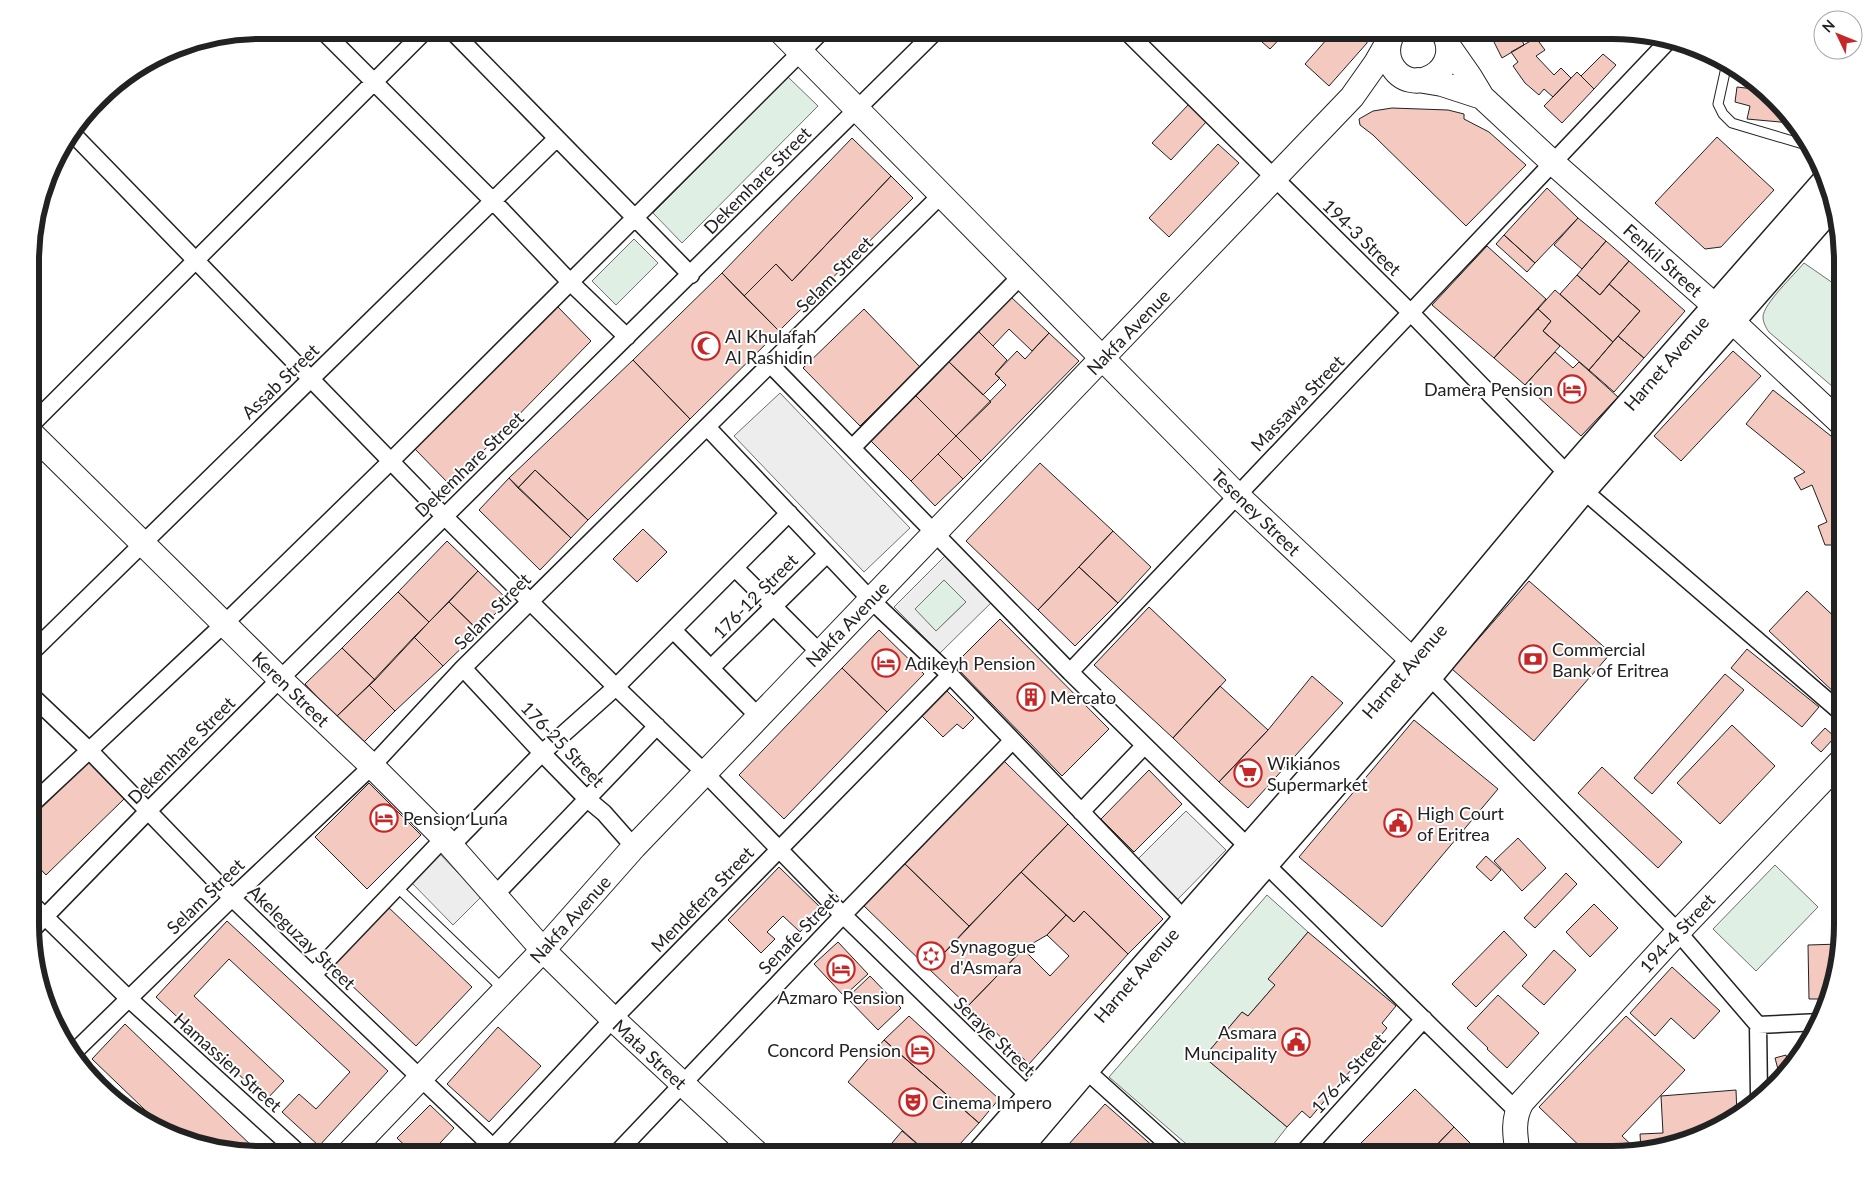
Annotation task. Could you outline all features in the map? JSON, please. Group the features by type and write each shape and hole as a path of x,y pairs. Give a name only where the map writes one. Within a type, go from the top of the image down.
{"main road":[{"name":"Harnet Avenue","path":"987,1146 996,1135 1038,1105 1421,668 1576,483 1723,314 1821,187"},
{"name":"Harnet Avenue","path":"1723,314 1828,210"},
{"name":"Harnet Avenue","path":"1019,1146 1038,1105"}],"street":[{"path":"331,39 493,201 570,282 627,337"},
{"path":"39,417 417,39"},
{"path":"460,39 690,274"},
{"name":"Teseney Street","path":"788,39 1237,495 1421,668"},
{"path":"39,798 224,624 814,39"},
{"name":"Dekemhare Street","path":"39,923 280,679 927,39"},
{"name":"194-3 Street","path":"1134,39 1411,313 1576,483 1834,707"},
{"name":"Nakfa Avenue","path":"355,1146 542,950 634,847 758,716 1352,97 1390,39"},
{"path":"1391,39 1388,51 1389,60 1400,75 1413,80 1442,84 1482,97"},
{"path":"1352,97 1390,82 1428,79 1437,74 1444,67 1448,57 1446,39"},
{"path":"1448,39 1482,97"},
{"name":"Massawa Street","path":"1070,672 1664,45"},
{"name":"Fenkil Street","path":"1482,97 1723,314 1834,418"},
{"name":"Seraye Street","path":"76,137 194,261 444,516 616,687 705,772 843,915 1038,1105"},
{"name":"Assab Street","path":"39,645 556,139"},
{"name":"Selam Street","path":"77,1049 232,898 372,766 463,668 941,195"},
{"path":"852,448 1021,276"},
{"path":"771,365 1070,672 1517,1111 1514,1128 1517,1146"},
{"path":"707,427 870,599 950,674 1012,741 1193,928"},
{"name":"Keren Street","path":"39,441 280,679 372,766 447,842 542,950"},
{"path":"313,975 398,888 542,753 616,687 789,513"},
{"name":"176-12 Street","path":"712,668 827,554"},
{"path":"735,568 820,653"},
{"path":"673,630 758,716"},
{"name":"176-25 Street","path":"463,668 542,753 586,798 604,813 634,847"},
{"path":"1421,668 1678,932 1758,1025 1759,1091"},
{"name":"Mendefera Street","path":"498,1146 612,1019 950,674"},
{"name":"Akeleguzay Street","path":"39,703 90,751 232,898 420,1077 487,1146"},
{"path":"494,896 657,726"},
{"name":"Senafe Street","path":"623,1146 843,915 1012,741"},
{"path":"1081,812 1144,746"},
{"name":"194-4 Street","path":"1517,1111 1522,1102 1678,932 1834,767"},
{"name":"Hamassien Street","path":"39,911 128,998 291,1146"},
{"name":"Mata Street","path":"542,950 612,1019 749,1146"},
{"name":"176-4 Street","path":"1309,1146 1424,1019"},
{"path":"1758,1025 1811,1022"},
{"path":"1076,1061 1170,1146"},
{"path":"996,1135 1007,1146"}],"lane":[{"path":"1726,69 1718,104 1722,114 1732,123 1802,144"},
{"path":"398,888 504,990"}],"green space":[{"path":"788,77 818,106 682,243 653,213"},
{"path":"634,239 658,263 616,305 592,281"},
{"path":"1804,263 1834,284 1834,388 1769,332 1766,327 1763,317 1764,311 1780,289"},
{"path":"944,580 966,602 936,631 914,609"},
{"path":"1775,865 1818,907 1756,971 1713,929"},
{"path":"1267,895 1308,932 1269,979 1275,985 1248,1016 1242,1012 1204,1057 1287,1127 1272,1146 1189,1146 1109,1077"}],"shaded area":[{"path":"780,393 910,528 864,572 734,436"},
{"path":"949,552 996,598 940,653 894,607","holes":["944,580 966,602 936,631 915,609"]},
{"path":"1186,811 1226,850 1177,900 1137,860"},
{"path":"439,853 481,897 453,925 410,881"}],"building":[{"path":"1262,39 1279,39 1270,49 1262,42"},
{"path":"1327,39 1367,39 1367,43 1329,86 1305,64"},
{"path":"1492,39 1522,39 1524,45 1502,58"},
{"path":"1537,39 1545,50 1536,56 1554,75 1561,68 1571,78 1553,97 1544,89 1539,95 1525,83 1513,66 1518,62 1511,52"},
{"path":"1603,54 1616,65 1594,89 1581,76"},
{"path":"1577,72 1594,89 1562,123 1544,106"},
{"path":"1737,87 1753,89 1786,123 1747,119 1750,106 1735,102"},
{"path":"1189,104 1207,121 1171,160 1152,143"},
{"path":"1392,108 1448,110 1464,114 1464,119 1489,132 1526,165 1466,226 1373,135 1360,125 1359,119 1373,111"},
{"path":"1717,137 1774,190 1721,247 1705,249 1655,203"},
{"path":"852,138 891,176 792,281 776,264 744,296 722,273"},
{"path":"1218,144 1239,163 1169,237 1149,218"},
{"path":"891,176 913,198 779,331 744,296 776,264 792,281"},
{"path":"1547,188 1578,218 1535,263 1504,235"},
{"path":"1578,218 1606,241 1582,269 1554,245"},
{"path":"1504,235 1535,263 1527,272 1496,244"},
{"path":"1606,241 1629,261 1600,295 1577,275"},
{"path":"1487,246 1546,299 1494,358 1432,305"},
{"path":"1629,261 1685,311 1644,358 1618,336 1640,311 1609,284"},
{"name":"Al Khulafah Al Rashidin","path":"722,273 779,331 690,419 633,360"},
{"path":"1577,275 1600,295 1609,284 1640,311 1613,342 1560,294"},
{"path":"1555,290 1613,342 1589,370 1543,331 1551,321 1538,309"},
{"path":"1011,297 1049,333 1032,351 1009,329 993,346 978,331"},
{"path":"558,307 591,341 450,485 414,448"},
{"path":"864,309 920,367 860,426 803,368"},
{"path":"1538,309 1551,321 1543,331 1560,346 1525,385 1494,358"},
{"path":"978,331 1007,360 995,374 1000,378 983,395 949,362"},
{"path":"1049,333 1079,361 981,461 956,436 1006,385 995,374 1017,351 1025,359"},
{"path":"1618,336 1644,358 1614,392 1589,370"},
{"path":"1733,351 1761,376 1681,461 1654,436"},
{"path":"1555,352 1573,368 1579,362 1618,397 1581,436 1525,385"},
{"path":"633,360 690,419 588,520 535,470 518,488 509,478"},
{"path":"949,362 991,402 956,436 916,396"},
{"path":"1773,390 1834,438 1834,545 1825,545 1818,526 1827,522 1812,485 1801,490 1794,478 1805,472 1746,424"},
{"path":"916,396 956,436 911,481 871,441"},
{"path":"956,436 981,461 963,479 938,454"},
{"path":"938,454 963,479 935,506 911,481"},
{"path":"1040,463 1113,531 1038,610 966,541"},
{"path":"535,470 588,520 571,538 518,488"},
{"path":"509,478 571,538 540,570 479,510"},
{"path":"643,529 667,552 637,582 613,559"},
{"path":"1113,531 1151,567 1118,603 1079,567"},
{"path":"447,541 478,571 429,622 398,592"},
{"path":"1079,567 1118,603 1075,646 1038,610"},
{"path":"478,571 508,600 479,631 449,602"},
{"name":"Commercial Bank of Eritrea","path":"1529,581 1611,653 1534,741 1452,669"},
{"path":"1807,591 1834,616 1834,692 1769,631"},
{"path":"398,592 429,622 375,680 342,648"},
{"path":"449,602 479,631 443,666 414,637"},
{"path":"1149,607 1226,680 1173,738 1094,665"},
{"name":"Mercato","path":"1000,619 1109,729 1062,776 954,665"},
{"path":"879,630 924,674 887,712 842,668"},
{"path":"414,637 443,666 395,711 369,685"},
{"path":"342,648 375,680 336,717 305,684"},
{"path":"1747,649 1819,707 1802,727 1731,668"},
{"path":"842,668 887,712 784,819 739,775"},
{"path":"1725,674 1744,690 1652,794 1634,778"},
{"path":"1312,676 1343,703 1248,808 1219,782 1268,730"},
{"path":"369,685 395,711 362,744 336,717"},
{"path":"1220,686 1268,730 1219,782 1173,738"},
{"path":"946,690 974,718 963,729 957,724 943,737 921,715"},
{"name":"High Court of Eritrea","path":"1414,720 1498,789 1382,927 1299,857"},
{"path":"1732,725 1775,766 1720,824 1677,783"},
{"path":"1825,728 1834,736 1821,752 1811,743"},
{"path":"1004,761 1068,824 969,926 905,864"},
{"path":"88,762 124,799 46,875 39,868 39,810"},
{"path":"1602,767 1682,842 1658,868 1578,793"},
{"path":"1149,770 1182,804 1134,852 1101,819"},
{"path":"369,783 421,835 367,889 315,837"},
{"path":"1068,824 1163,919 1128,954 1084,911 1074,922 1021,872"},
{"path":"1518,838 1546,868 1522,891 1494,861"},
{"path":"1486,856 1501,870 1491,881 1476,867"},
{"path":"905,864 969,926 929,969 863,905"},
{"path":"779,867 822,909 800,932 783,916 767,932 775,939 761,953 728,920"},
{"path":"1021,872 1066,915 1047,935 1023,949 968,1006 929,969"},
{"path":"1566,873 1577,884 1535,928 1524,918"},
{"path":"1594,904 1618,928 1590,957 1566,932"},
{"path":"387,906 472,987 416,1046 330,965"},
{"path":"1084,911 1128,954 1029,1064 968,1006 1023,949 1050,976 1069,956 1047,935 1066,915 1074,922"},
{"path":"227,921 388,1071 319,1146 282,1112 299,1094 316,1109 350,1072 229,959 194,996 284,1081 266,1100 156,997"},
{"path":"1504,931 1527,955 1476,1007 1452,984"},
{"name":"Asmara Muncipality","path":"1308,932 1396,1006 1382,1023 1387,1028 1310,1118 1302,1111 1287,1127 1204,1057 1242,1012 1248,1016 1275,985 1268,979"},
{"name":"Azmaro Pension","path":"838,942 868,974 844,996 814,964"},
{"path":"1833,944 1827,982 1821,999 1809,999 1808,945"},
{"path":"1554,950 1576,970 1544,1005 1522,986"},
{"path":"1672,967 1720,1011 1694,1039 1671,1018 1655,1036 1630,1013"},
{"path":"870,976 901,1008 878,1030 847,998"},
{"path":"1498,995 1539,1033 1507,1068 1467,1028"},
{"path":"909,1016 999,1099 979,1123 884,1040"},
{"path":"1626,1016 1685,1070 1622,1136 1632,1145 1580,1146 1539,1107"},
{"path":"125,1024 252,1146 203,1139 155,1120 92,1059"},
{"path":"498,1027 541,1066 489,1122 447,1084"},
{"name":"Cinema Impero","path":"884,1040 979,1123 958,1146 920,1146 848,1082"},
{"path":"1786,1055 1787,1061 1779,1071 1775,1058"},
{"path":"1415,1089 1454,1127 1436,1146 1358,1146"},
{"path":"1736,1090 1737,1108 1724,1117 1698,1129 1670,1139 1641,1144 1640,1134 1663,1133 1661,1096"},
{"path":"1105,1104 1153,1146 1067,1146"},
{"path":"430,1105 454,1128 437,1146 405,1146 397,1138"},
{"path":"1454,1127 1473,1146 1436,1146"},
{"path":"902,1131 920,1146 890,1146"}],"place":[{"name":"Al Khulafah Al Rashidin","path":"706,346"},
{"name":"Damera Pension","path":"1572,389"},
{"name":"Commercial Bank of Eritrea","path":"1533,659"},
{"name":"Adikeyh Pension","path":"886,663"},
{"name":"Mercato","path":"1031,697"},
{"name":"Wikianos Supermarket","path":"1248,773"},
{"name":"Pension Luna","path":"384,818"},
{"name":"High Court of Eritrea","path":"1398,823"},
{"name":"Synagogue d'Asmara","path":"931,956"},
{"name":"Azmaro Pension","path":"841,969"},
{"name":"Asmara Muncipality","path":"1296,1042"},
{"name":"Concord Pension","path":"920,1050"},
{"name":"Cinema Impero","path":"913,1102"}]}
